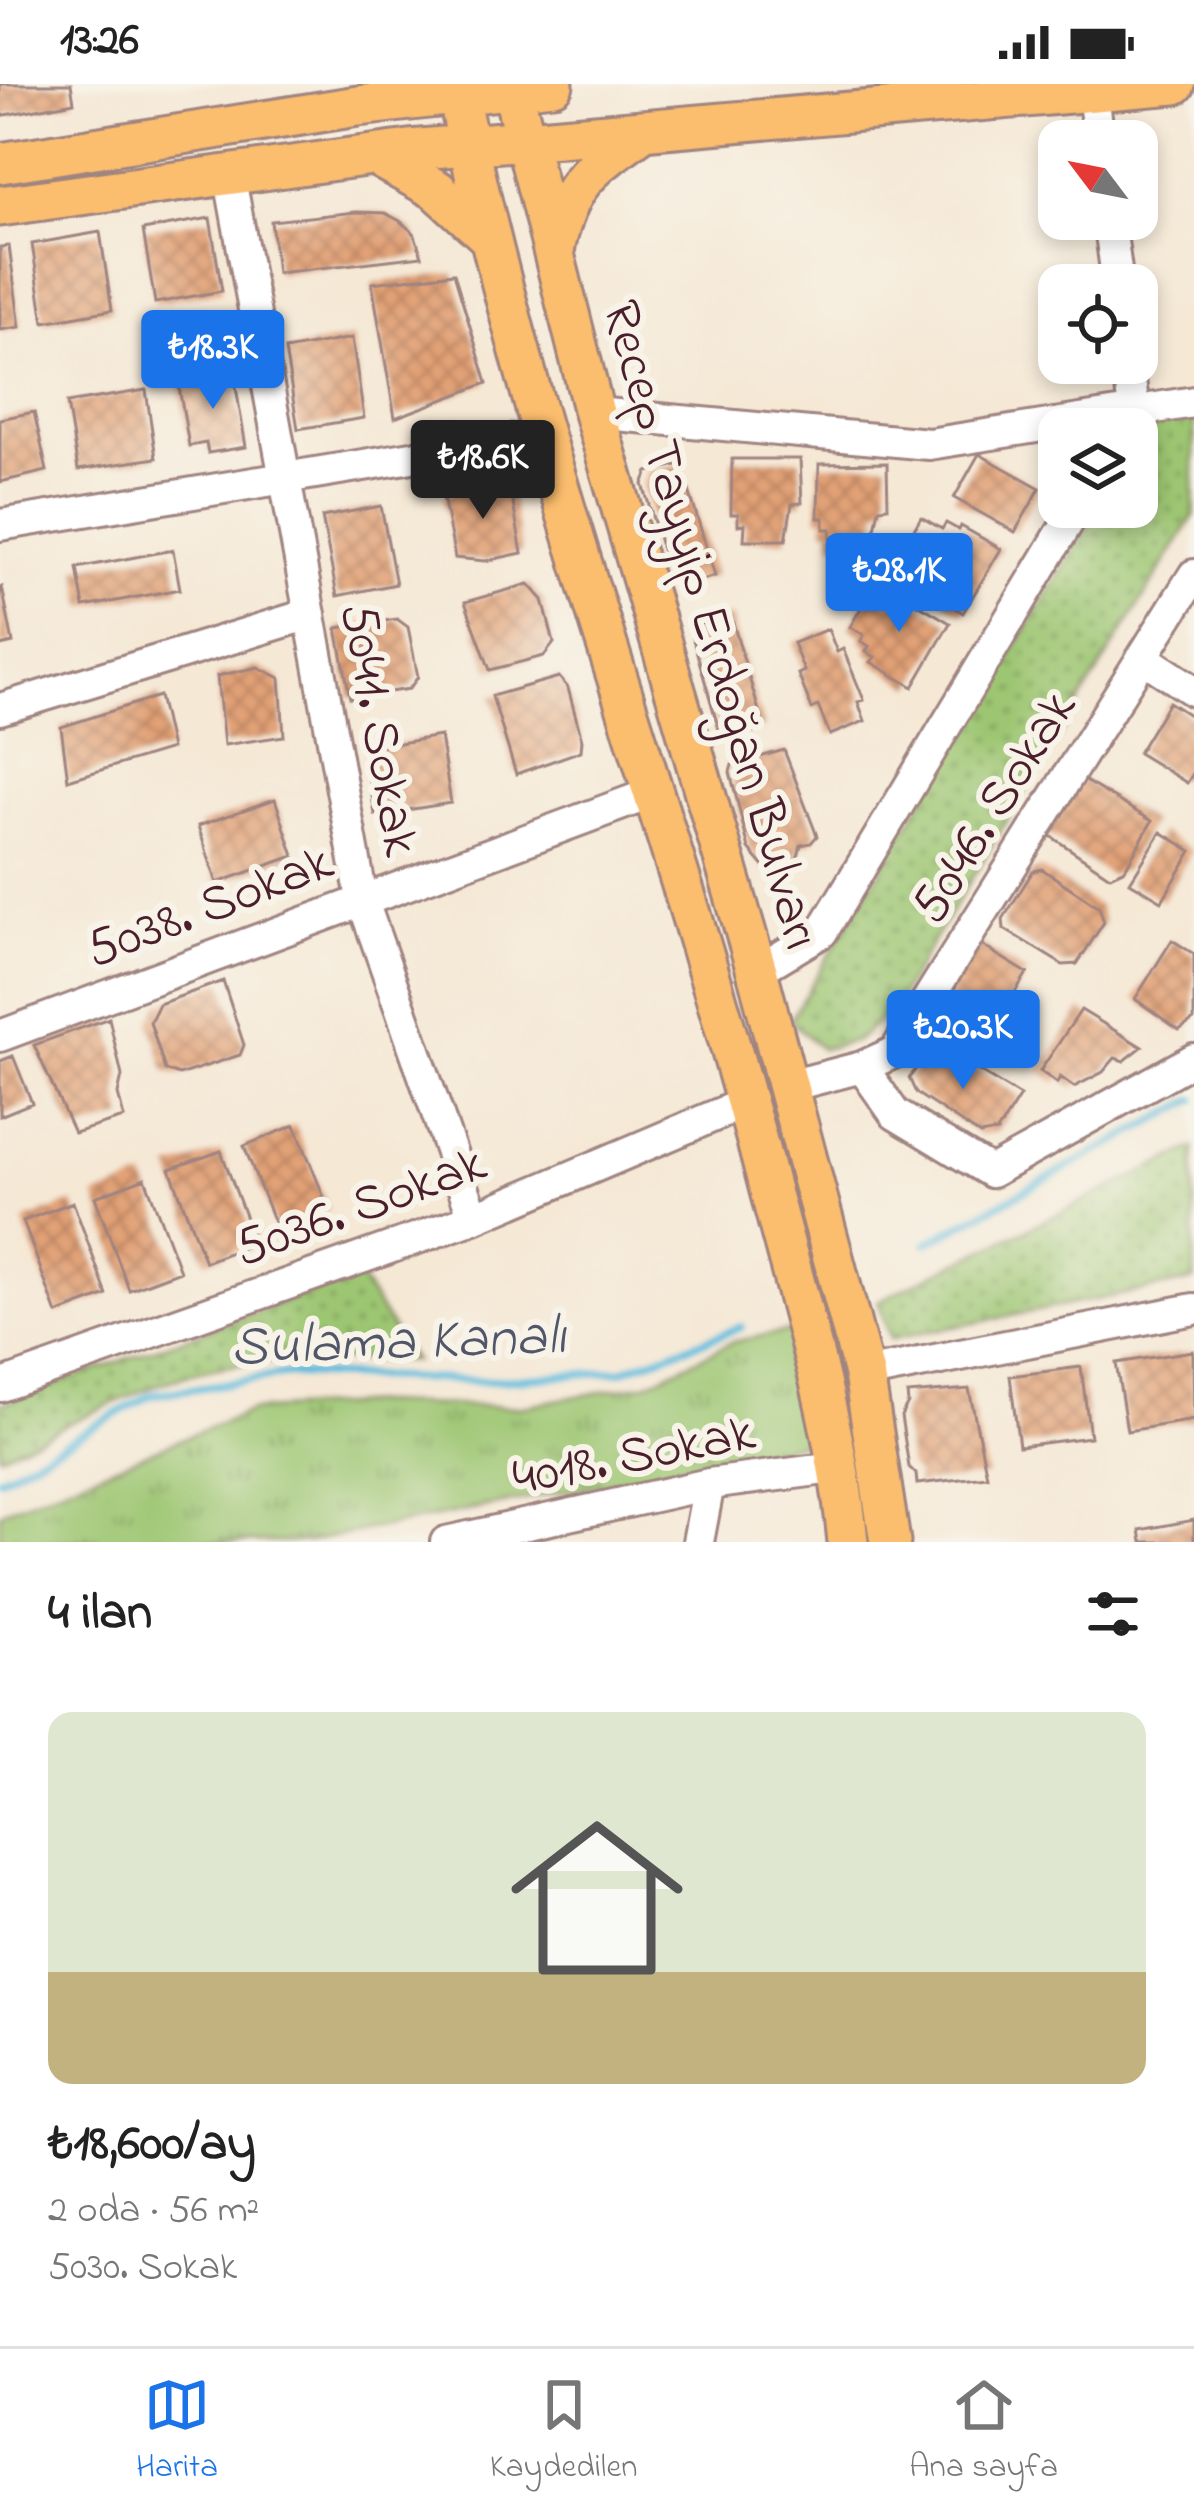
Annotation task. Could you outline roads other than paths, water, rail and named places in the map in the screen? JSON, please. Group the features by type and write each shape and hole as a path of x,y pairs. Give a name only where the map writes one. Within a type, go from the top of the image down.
{"main road":[{"path":"0,163 368,95 554,84"},
{"path":"0,206 522,139 1175,84"},
{"name":"Recep Tayyip Erdoğan Bulvarı","path":"511,86 594,413 757,971 864,1375 890,1542"},
{"name":"Recep Tayyip Erdoğan Bulvarı","path":"456,90 489,237 545,435 747,1102 841,1467 848,1542"},
{"path":"553,256 562,212 583,176 645,129"},
{"path":"374,155 437,190 489,237"}],"street":[{"path":"1093,93 1096,120"},
{"name":"5041. Sokak","path":"229,173 362,899 474,1218"},
{"path":"1158,412 1194,402"},
{"path":"594,413 929,444 1038,431"},
{"path":"0,525 545,435"},
{"path":"757,971 822,932 1064,528"},
{"name":"5046. Sokak","path":"785,1087 862,1067 895,1052 1194,575"},
{"path":"0,710 310,614"},
{"path":"1145,659 1194,691"},
{"name":"5038. Sokak","path":"0,1036 655,793"},
{"path":"862,1067 895,1114 991,1172 1194,1059"},
{"name":"5036. Sokak","path":"0,1385 474,1218 747,1102"},
{"path":"864,1375 1194,1309"},
{"name":"4018. Sokak","path":"446,1542 709,1484 841,1467"},
{"path":"698,1542 709,1484"}],"waterway":[{"name":"Sulama Kanalı","path":"927,1243 1194,1100"},
{"name":"Sulama Kanalı","path":"0,1478 151,1395 289,1374 486,1381 621,1371 741,1327"}]}
